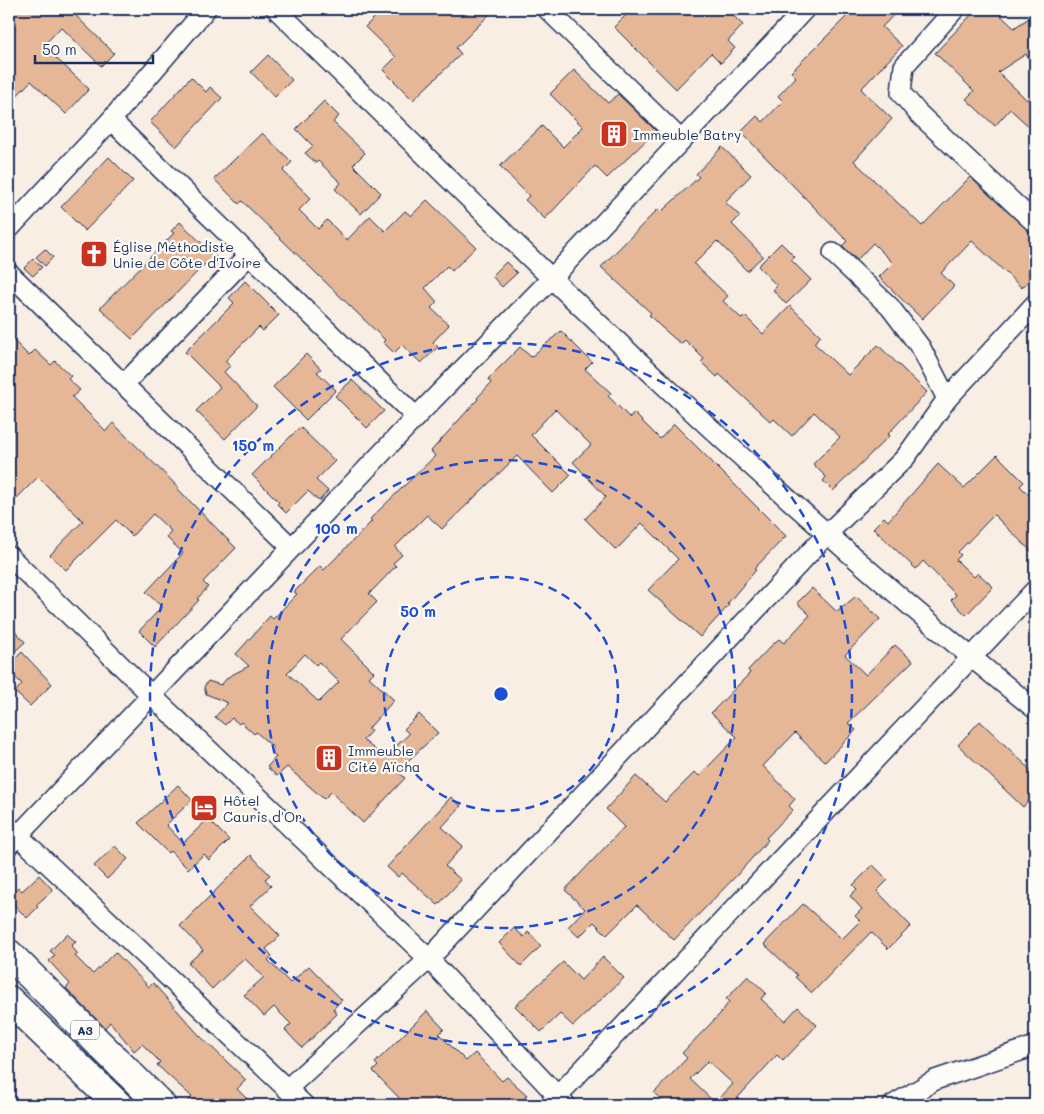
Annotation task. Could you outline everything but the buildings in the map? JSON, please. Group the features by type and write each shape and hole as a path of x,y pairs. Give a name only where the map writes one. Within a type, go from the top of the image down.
{"highway":[{"name":"A3","path":"9,954 161,1105"},
{"name":"A3","path":"9,1000 118,1105"}],"street":[{"path":"9,229 111,120 206,9"},
{"path":"276,9 551,279 826,534 972,659 1035,709"},
{"path":"547,9 680,139"},
{"path":"304,1105 288,1088 12,836 416,416 551,279 680,139 805,9"},
{"path":"955,9 904,66 901,93 918,114 1035,222"},
{"path":"111,120 416,416"},
{"path":"833,253 890,308 921,348 948,398"},
{"path":"124,384 249,255"},
{"path":"9,273 291,547"},
{"path":"288,1088 429,959 826,534 906,458 948,398 1035,304"},
{"path":"9,556 150,694 429,959 557,1102 1035,590"},
{"path":"893,1105 935,1080 1035,1046"}],"place":[{"name":"Immeuble Batry","path":"614,134"},
{"name":"Église Méthodiste Unie de Côte d'Ivoire","path":"94,254"},
{"name":"Immeuble Cité Aïcha","path":"329,758"},
{"name":"Hôtel Cauris d'Or","path":"204,808"}]}
